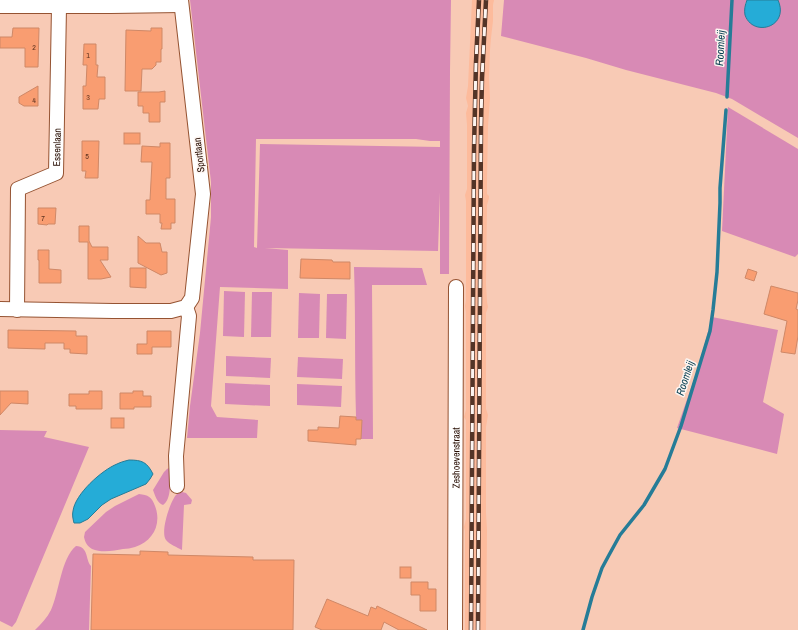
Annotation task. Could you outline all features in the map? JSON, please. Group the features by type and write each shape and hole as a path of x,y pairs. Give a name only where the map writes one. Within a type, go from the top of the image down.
{"street":[{"path":"0,6 59,7 181,2"},
{"name":"Sportlaan","path":"177,486 176,456 189,316 186,308 192,298 203,194 181,2"},
{"name":"Essenlaan","path":"16,310 18,189 56,173 59,7"},
{"name":"Zeshoevenstraat","path":"455,630 456,286"},
{"path":"0,309 171,311 186,308"}],"shaded area":[{"path":"190,0 451,0 449,274 440,274 440,192 438,251 265,248 288,250 288,289 220,287 211,406 217,417 258,420 257,438 187,438 200,333 211,217 211,182","holes":["256,139 416,139 440,141 440,147 260,144 257,248 254,247"]},
{"path":"472,0 494,0 490,50 487,180 487,194 489,198 487,205 486,284 488,307 486,313 486,409 488,415 486,427 486,630 465,630 465,195 467,189 466,113 468,106 466,98 468,86"},
{"path":"504,0 747,0 745,4 759,27 769,26 780,5 778,0 798,0 798,138 732,99 716,93 501,36"},
{"path":"728,107 798,149 798,254 795,257 722,231"},
{"path":"354,267 422,268 427,285 372,285 373,439 357,439"},
{"path":"224,291 245,292 244,337 223,336"},
{"path":"252,292 272,292 271,337 251,337"},
{"path":"299,293 320,294 319,338 298,338"},
{"path":"327,294 347,294 346,339 326,338"},
{"path":"712,317 778,330 763,402 784,414 777,454 677,428 699,365"},
{"path":"226,356 271,358 270,378 226,376"},
{"path":"298,357 343,359 342,379 297,377"},
{"path":"225,383 270,385 270,406 225,404"},
{"path":"297,384 342,386 341,407 297,405"},
{"path":"0,430 47,431 44,437 89,447 16,622 12,627 0,621"},
{"path":"169,468 170,489 168,498 163,505 158,501 153,490 164,472"},
{"path":"182,492 186,493 192,500 191,504 184,505 182,550 166,540 164,531 166,517 171,504 176,495"},
{"path":"139,494 145,495 152,500 157,513 154,531 147,541 128,549 112,551 92,549 86,544 84,539 85,532 106,512"},
{"path":"76,546 85,551 91,566 89,630 35,630 51,610 67,559 71,551"}],"water":[{"path":"747,0 778,0 780,9 779,17 775,23 762,27 755,26 749,22 745,15"},
{"path":"129,460 144,462 149,467 153,474 146,484 111,499 102,505 88,519 80,523 74,523 73,514 75,504 90,483 104,471 118,463"}],"building":[{"path":"13,28 39,28 38,67 25,67 25,48 0,48 0,37 12,37"},
{"path":"151,28 162,28 161,62 156,62 156,65 152,69 142,69 141,91 125,91 126,30 151,31"},
{"path":"84,44 96,44 96,65 98,65 97,77 105,77 105,99 99,99 98,109 83,109 83,86 86,86 87,65 83,65"},
{"path":"38,86 38,106 24,106 19,103 19,97"},
{"path":"165,91 165,102 160,102 160,122 149,122 149,113 143,113 143,106 138,106 138,92"},
{"path":"124,133 140,133 140,144 124,144"},
{"path":"82,141 99,141 98,178 85,178 86,171 82,171"},
{"path":"160,143 170,143 170,178 166,178 166,199 175,199 175,223 171,223 171,229 161,229 162,223 160,223 160,214 146,214 146,200 150,200 152,162 141,162 142,146 160,147"},
{"path":"38,208 56,208 55,224 38,224"},
{"path":"79,226 89,226 89,241 92,247 108,247 108,260 100,260 111,277 88,279 88,242 79,242"},
{"path":"138,236 146,243 160,243 162,252 167,252 167,273 161,275 138,263"},
{"path":"38,250 49,250 49,269 61,270 61,283 39,283"},
{"path":"301,259 350,262 350,279 300,278"},
{"path":"130,268 146,268 146,288 130,287"},
{"path":"748,269 757,272 754,281 745,278"},
{"path":"771,286 798,293 796,309 798,310 798,336 795,354 781,352 787,321 764,314"},
{"path":"8,330 76,331 76,336 87,336 87,354 70,353 70,349 64,349 64,343 45,343 45,349 8,348"},
{"path":"147,331 171,331 171,347 152,347 152,354 137,354 137,344 147,344"},
{"path":"0,391 28,391 28,404 11,403 0,415"},
{"path":"89,391 102,391 102,409 76,409 76,406 69,406 69,394 89,394"},
{"path":"133,391 143,391 143,396 151,396 151,407 120,409 120,393 133,393"},
{"path":"340,416 356,417 356,420 362,420 361,439 356,439 356,445 308,441 308,430 318,430 318,427 339,428"},
{"path":"111,418 124,418 124,428 111,428"},
{"path":"140,551 168,552 168,555 253,557 253,560 294,560 293,630 91,630 93,554 140,555"},
{"path":"400,567 411,567 411,578 400,578"},
{"path":"411,582 428,582 428,589 436,589 436,611 420,611 420,595 411,595"},
{"path":"327,599 368,616 371,607 376,609 377,606 427,630 399,630 384,622 381,630 322,630 315,627"}],"waterway":[{"name":"Roomleij","path":"727,97 732,0"},
{"name":"Roomleij","path":"583,630 602,568 620,535 644,505 665,469 681,426 710,331 717,272 720,188 726,110"}],"railway":[{"path":"471,630 474,149 479,0"},
{"path":"478,630 481,125 486,0"}]}
